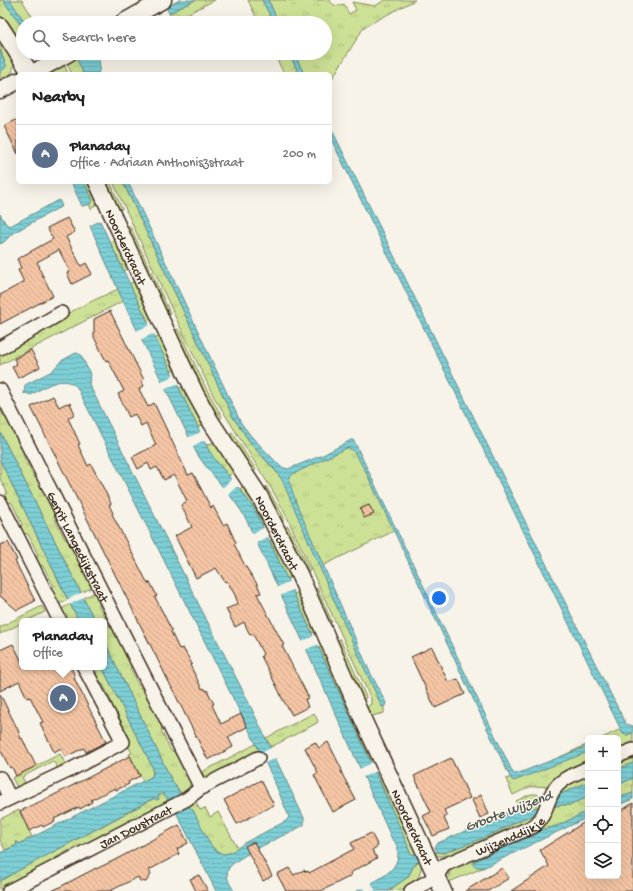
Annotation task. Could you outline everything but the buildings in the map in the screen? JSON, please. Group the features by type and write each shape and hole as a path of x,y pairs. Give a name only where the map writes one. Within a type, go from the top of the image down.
{"street":[{"path":"134,16 163,0"},
{"path":"0,26 16,51"},
{"path":"22,60 30,72"},
{"path":"35,72 56,60"},
{"path":"0,90 16,82"},
{"name":"Noorderdracht","path":"98,184 195,393 211,422 260,497 299,574 356,711 443,891"},
{"path":"0,348 61,313"},
{"name":"Gerrit Langedijkstraat","path":"0,390 201,788"},
{"path":"0,502 58,618"},
{"path":"0,778 5,801 70,770 123,742 86,670"},
{"path":"621,755 633,750"},
{"name":"Jan Doustraat","path":"9,891 187,799 201,788 258,758"},
{"name":"Wijzenddijkje","path":"411,891 436,877 444,865 531,828 543,817 556,787 563,780 585,769"}],"green space":[{"path":"0,0 3,0 16,18 16,37 0,15"},
{"path":"10,0 22,0 32,16 20,16"},
{"path":"195,0 215,0 183,16 170,16 169,13"},
{"path":"248,0 262,0 270,16 256,16"},
{"path":"268,0 330,0 332,4 344,4 349,14 356,10 352,2 375,6 385,0 415,0 364,27 332,79 332,72 303,72 297,60 332,60 332,16 276,16"},
{"path":"0,35 14,60 14,66 8,77 0,82 0,73 5,68"},
{"path":"66,60 77,60 82,72 71,72"},
{"path":"277,60 292,60 298,72 283,72"},
{"path":"63,62 67,72 54,72"},
{"path":"85,184 91,184 99,202 91,209 89,204 93,201"},
{"path":"105,184 111,184 122,209 117,211"},
{"path":"114,184 124,184 233,417 252,445 279,475 353,444 394,531 320,567 382,706 384,707 384,713 372,716 368,713 366,708 371,704 371,699 287,517 274,493 214,397"},
{"path":"128,226 130,226 170,313 165,315 126,232"},
{"path":"116,239 128,267 124,271 110,242"},
{"path":"135,281 152,319 148,321 129,284"},
{"path":"118,289 123,301 0,365 0,354 64,319 63,316"},
{"path":"178,329 206,388 222,417 217,420 174,335"},
{"path":"161,337 175,369 171,371 155,338"},
{"path":"184,387 204,424 198,428 179,388"},
{"path":"0,409 3,415 8,416 25,450 23,455 34,477 39,479 56,512 54,517 65,539 70,541 93,587 81,593 0,432"},
{"path":"232,432 256,470 251,473 229,439 230,433"},
{"path":"215,442 234,471 229,476 212,456 206,445"},
{"path":"0,460 68,600 57,605 51,592 54,587 43,566 37,564 35,561 38,555 28,534 21,533 20,529 22,524 12,503 6,501 4,498 7,492 0,479"},
{"path":"245,486 266,523 262,525 252,506 240,489"},
{"path":"266,486 285,519 280,522 263,493"},
{"path":"288,526 310,571 304,573 283,529"},
{"path":"273,539 292,577 287,579 270,541"},
{"path":"317,588 332,622 327,624 313,594"},
{"path":"96,592 100,601 99,606 105,618 93,618 83,598"},
{"path":"299,592 316,631 312,633 294,594"},
{"path":"70,604 77,618 64,618 60,610"},
{"path":"42,606 45,612 32,618 19,618 19,624 0,634 0,627"},
{"path":"107,622 109,626 114,628 132,663 130,668 140,688 145,690 163,725 161,730 171,751 176,752 191,781 189,788 181,793 171,779 107,647"},
{"path":"339,639 366,697 362,701 336,645"},
{"path":"323,646 349,707 346,707 319,648"},
{"path":"96,670 104,670 153,768 152,777 143,781 129,754 132,753 124,739 127,733 117,713 111,712 109,709 112,703 102,682 96,681 94,678 97,672"},
{"path":"314,713 318,721 317,723 271,747 266,738"},
{"path":"351,719 356,719 374,757 371,761"},
{"path":"621,729 623,734 626,735 633,733 633,746 621,751 621,735 608,735"},
{"path":"256,744 260,753 208,779 205,778 202,772"},
{"path":"585,745 585,766 550,786 529,787 513,795 506,779 545,764"},
{"path":"60,754 65,763 59,767 60,769 58,769 53,761 22,777 26,785 18,789 12,778"},
{"path":"633,754 633,763 621,768 621,759"},
{"path":"376,772 381,773 419,854 416,855 410,853"},
{"path":"585,775 585,783 561,794 557,800 553,802 560,790"},
{"path":"633,778 633,793 621,797 621,784"},
{"path":"164,793 168,800 164,803 71,853 69,850 52,860 53,862 0,890 0,881 155,798 156,800 159,799 158,796"},
{"path":"531,794 537,794 544,799 542,806 532,809 524,805 519,807 516,801"},
{"path":"585,798 585,812 557,826 541,830 536,834 506,847 477,867 485,867 449,882 449,873 455,866 483,852 551,808 559,805 569,805"},
{"path":"196,802 200,810 205,808 210,817 218,812 238,849 223,854 213,848 203,834 188,806"},
{"path":"19,810 32,837 19,844 16,842 17,845 5,850 0,840 0,819"},
{"path":"539,812 533,820 449,856 435,856 433,854 437,852 444,853 501,830"},
{"path":"421,859 420,873 413,883 402,889 388,891 408,877 413,867"}],"water":[{"path":"3,0 10,0 21,16 16,16 16,18"},
{"path":"180,0 195,0 169,13 166,7"},
{"path":"262,0 268,0 276,16 270,16"},
{"path":"0,50 6,65 0,73"},
{"path":"77,60 99,60 100,67 99,72 82,72"},
{"path":"292,60 297,60 303,72 298,72"},
{"path":"332,130 600,673 626,724 633,726 633,733 626,735 623,734 332,141"},
{"path":"72,184 85,184 93,201 88,205 82,206"},
{"path":"124,184 129,184 241,423 251,436 281,467 288,469 323,455 351,440 355,443 513,773 519,773 585,747 585,753 514,781 511,779 366,472 353,450 347,448 291,475 289,481 297,505 369,670 386,703 385,706 382,707 282,480 252,445 233,417"},
{"path":"59,200 62,206 13,233 0,244 0,214 6,224 10,226"},
{"path":"100,221 208,449 246,497 257,514 342,698 410,853 416,855 419,860 413,867 408,877 388,891 357,891 384,876 394,866 397,860 398,849 392,839 246,519 235,502 197,454 123,301 90,226"},
{"path":"76,353 81,355 90,374 89,384 246,697 304,818 304,825 251,852 229,868 227,874 228,880 234,891 216,891 170,800 168,800 163,793 158,796 159,799 156,800 154,798 0,881 0,853 17,845 16,842 19,844 151,777 153,774 153,768 104,670 107,670 107,646 171,779 188,806 193,810 210,844 216,851 224,854 230,853 246,842 286,821 289,817 273,778 77,387 72,383 60,381 48,385 31,395 26,393 24,394 25,385 52,371 61,361"},
{"path":"0,432 93,618 77,618 0,460"},
{"path":"633,763 633,778 621,784 621,771 621,768"},
{"path":"585,783 585,798 569,805 558,805 534,814 488,836 444,853 437,852 435,847 438,843 528,802 531,809 557,800 561,794"},
{"path":"633,793 633,799 621,804 621,797"},
{"path":"585,812 585,818 485,867 477,867 473,865 473,862 513,843 536,835 541,830 557,826"}],"pier":[{"path":"150,323 155,335 152,334 140,340 136,331 148,326"},
{"path":"174,373 180,385 176,384 164,390 160,382 171,377"},
{"path":"201,430 207,442 202,441 191,447 187,438 199,433"},
{"path":"232,477 240,487 236,487 227,496 221,489 230,481"},
{"path":"265,526 271,538 266,537 255,544 251,534"},
{"path":"290,580 295,590 280,596 276,588"},
{"path":"83,592 85,597 69,605 66,600"},
{"path":"315,633 320,645 316,645 305,650 301,642 312,637"},
{"path":"273,747 278,757 263,764 259,754"},
{"path":"373,760 378,772 374,772 363,777 359,769 370,764"},
{"path":"372,880 372,885 376,891 365,891 364,889 359,888"}],"place":[{"name":"Planaday","path":"63,698"}],"water label":[{"name":"Groote Wijzend","path":"508,810"}]}
